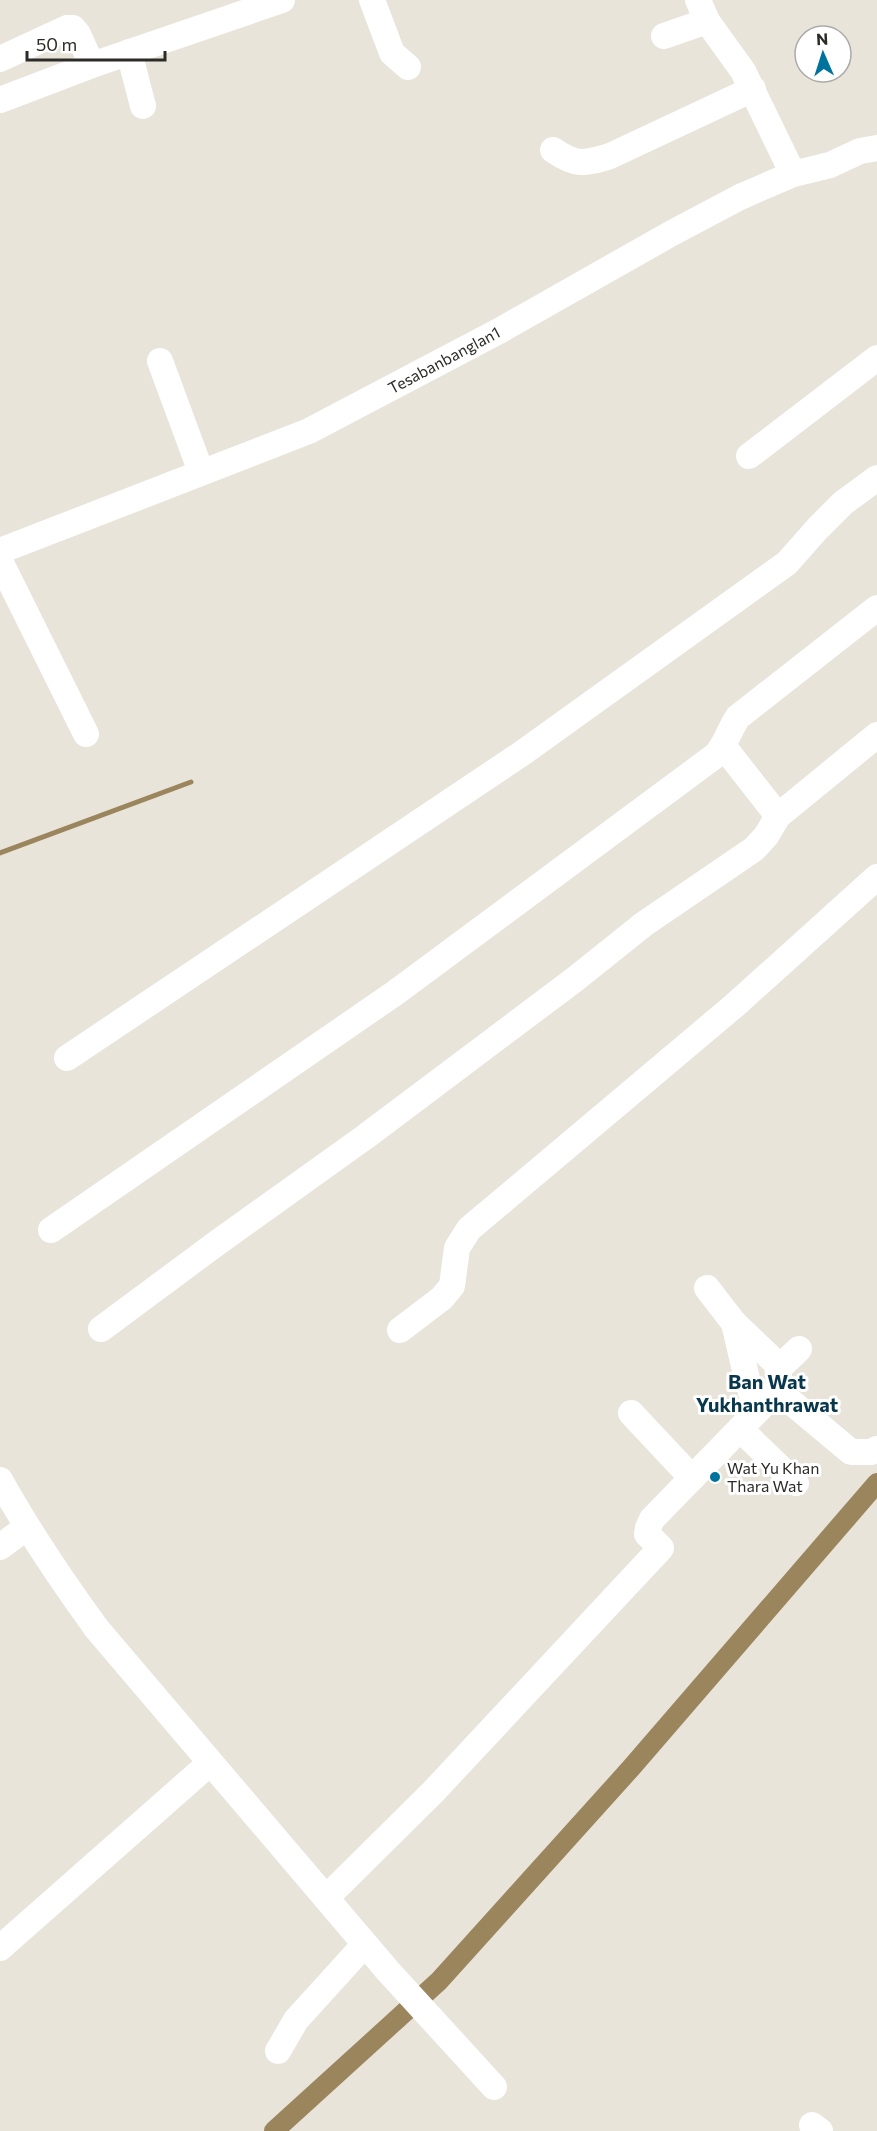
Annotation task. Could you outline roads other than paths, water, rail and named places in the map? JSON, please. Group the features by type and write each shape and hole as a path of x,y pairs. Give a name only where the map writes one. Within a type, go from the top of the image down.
{"street":[{"path":"0,100 92,65 282,0"},
{"path":"372,0 392,53 408,67"},
{"path":"664,36 702,11 753,89 793,174"},
{"path":"0,59 67,28 73,28 92,65"},
{"path":"129,52 143,106"},
{"path":"553,150 566,159 576,162 594,161 610,156 753,89"},
{"name":"Tesabanbanglan1","path":"0,551 309,431 500,331 740,197 793,174 830,165 860,151 877,148"},
{"path":"749,456 877,358"},
{"path":"160,361 201,472"},
{"path":"67,1059 531,747 787,563 843,503 877,478"},
{"path":"0,561 86,734"},
{"path":"51,1230 395,993 716,754 724,747 732,725 738,717 877,608"},
{"path":"101,1329 216,1243 365,1137 574,981 645,924 754,849 766,836 778,816 877,735"},
{"path":"724,747 778,816"},
{"path":"400,1330 442,1298 452,1286 457,1248 469,1229 735,1005 877,877"},
{"path":"707,1288 734,1323 776,1363 780,1386 851,1452 871,1452 877,1449"},
{"path":"734,1323 747,1379 748,1420 796,1483"},
{"path":"326,1898 433,1792 661,1548 647,1534 652,1519 772,1396 780,1386 799,1349"},
{"path":"631,1413 692,1478"},
{"path":"0,1480 27,1527 97,1629 365,1944 494,2087"},
{"path":"0,1547 27,1527"},
{"path":"0,1948 210,1763"},
{"path":"278,2051 296,2020 365,1944"}],"waterway":[{"path":"0,853 191,782"},
{"path":"274,2131 439,1981 631,1768 877,1483"}],"place":[{"name":"Wat Yu Khan Thara Wat","path":"715,1477"}],"district":[{"name":"Ban Wat Yukhanthrawat","path":"767,1394"}]}
